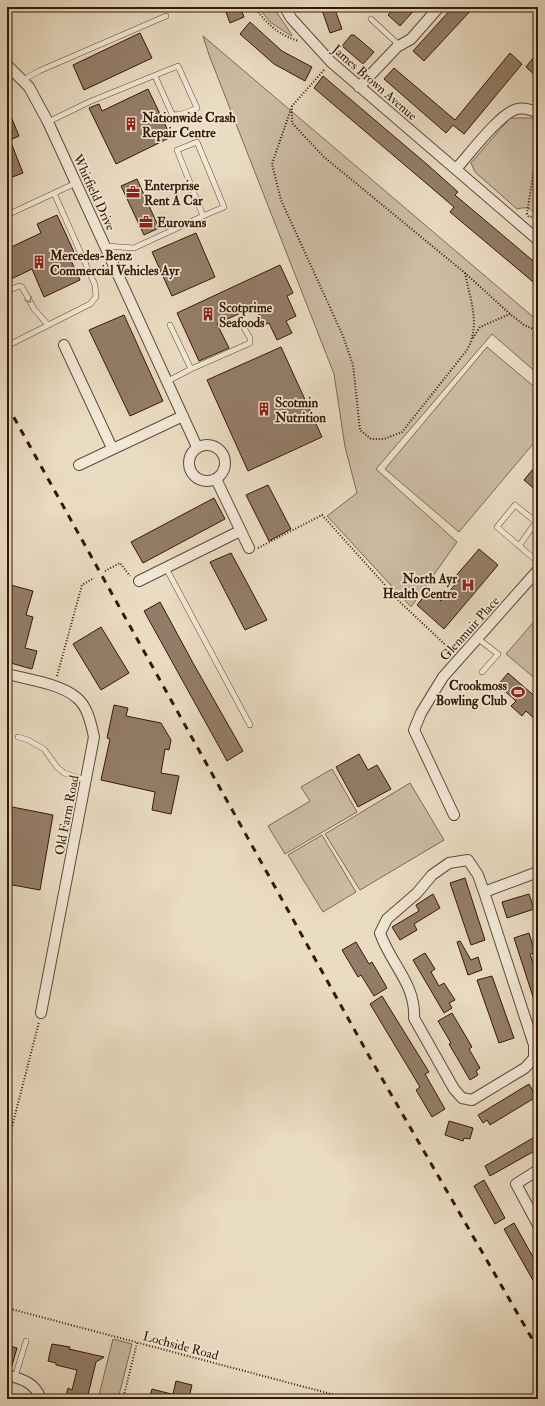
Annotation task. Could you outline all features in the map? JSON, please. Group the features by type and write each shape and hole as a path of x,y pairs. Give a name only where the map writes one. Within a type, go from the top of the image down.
{"street":[{"name":"James Brown Avenue","path":"285,7 291,18 330,62 538,240"},
{"path":"359,87 399,45 411,39 439,7"},
{"name":"Whitfield Drive","path":"7,65 29,87 48,122 197,447"},
{"path":"456,169 505,115 517,109 527,109 538,113"},
{"path":"64,344 112,448"},
{"path":"79,465 112,448 183,416"},
{"path":"210,445 216,448 223,455 224,468 216,479 209,482 200,480 190,472 188,462 190,456 197,447 210,445"},
{"path":"216,479 249,548"},
{"path":"139,581 240,531"},
{"name":"Glenmuir Place","path":"454,815 414,730 421,713 443,677 538,570"},
{"name":"Old Farm Road","path":"7,674 66,691 78,698 89,716 94,737 41,1013"},
{"path":"468,860 478,875 484,892 534,1045 534,1058 520,1072 472,1100 462,1098 454,1089 414,1018 412,993 384,943 380,932 387,919 417,893 432,875 449,863 468,860"},
{"path":"484,892 538,872"},
{"path":"538,1170 516,1184 538,1224"},
{"path":"11,1376 27,1381 36,1388 41,1399"}],"lane":[{"path":"23,80 39,71 166,16"},
{"path":"371,19 399,45"},
{"path":"48,122 89,102 178,66 196,108 176,115 172,114 154,76"},
{"path":"106,246 134,248 224,207 197,142 177,150 204,216"},
{"path":"7,215 76,182"},
{"path":"7,346 90,304 94,301 97,294 95,285 54,193"},
{"path":"7,291 19,286 22,287 34,308 48,325"},
{"path":"170,325 191,369"},
{"path":"166,382 191,369 250,343 250,338 244,328"},
{"path":"519,546 536,522 515,505 497,527 519,546 538,562"},
{"path":"166,568 250,725"},
{"path":"477,638 498,654 482,672"},
{"path":"18,737 44,748 57,767 64,773 86,780"},
{"path":"11,1376 26,1341"}],"path":[{"path":"255,7 269,24 289,39 314,45"},
{"path":"330,62 292,106 272,164 281,200 343,336 353,365 360,430 371,438 384,439 402,432 467,350 480,327 510,314"},
{"path":"292,106 292,123 324,157 465,273 510,314 524,325 538,331"},
{"path":"538,142 527,214 530,217 538,215"},
{"path":"465,273 475,315 473,339"},
{"path":"249,548 259,548 322,515 402,604 460,658"},
{"path":"105,571 120,562 132,579 139,581"},
{"path":"54,687 82,585 94,578"},
{"path":"7,1146 41,1013"},
{"name":"Lochside Road","path":"7,1308 350,1399"},
{"path":"123,1399 137,1343"}],"shaded area":[{"path":"258,7 273,7 292,35 291,36 270,22"},
{"path":"203,36 538,321 538,374 492,334 376,469 457,542 411,607 327,516 357,493 345,447 334,374 209,55"},
{"path":"510,118 533,118 538,121 538,226 531,210 528,208 517,209 475,172 471,163"},
{"path":"487,347 538,390 538,438 459,532 385,469"},
{"path":"538,617 538,681 506,654"},
{"path":"332,769 357,812 285,854 268,826 310,801 301,787"},
{"path":"410,783 444,840 360,890 325,834"},
{"path":"322,835 356,892 323,912 288,855"},
{"path":"113,1339 132,1344 118,1399 98,1399"}],"building":[{"path":"224,7 240,7 244,17 230,23"},
{"path":"321,7 334,7 342,29 330,33"},
{"path":"395,7 417,7 400,26 388,15"},
{"path":"453,7 474,7 424,61 413,51"},
{"path":"250,22 282,51 312,67 305,81 274,64 240,34"},
{"path":"140,33 152,58 84,90 73,65"},
{"path":"351,35 354,35 374,52 363,64 342,46"},
{"path":"538,52 538,78 526,67"},
{"path":"510,53 522,64 464,134 453,125 446,133 384,79 394,68 455,120"},
{"path":"323,76 429,166 458,192 455,195 538,265 538,286 450,212 454,207 314,88"},
{"name":"Nationwide Crash Repair Centre","path":"148,89 171,137 116,164 89,108 99,104 102,111"},
{"path":"7,107 19,136 10,140 23,173 7,179"},
{"path":"137,179 159,228 144,235 121,186"},
{"name":"Mercedes-Benz Commercial Vehicles Ayr","path":"57,215 74,252 68,254 80,280 44,297 32,269 7,281 7,249 41,233 37,224"},
{"path":"196,233 215,277 172,296 152,252"},
{"name":"Scotprime Seafoods","path":"280,265 293,293 287,296 296,316 286,321 292,333 277,340 269,323 264,325 255,306 217,324 229,348 199,361 177,313"},
{"path":"124,315 163,401 130,416 89,330"},
{"name":"Scotmin Nutrition","path":"281,347 322,437 248,471 207,380"},
{"path":"538,463 538,492 524,480"},
{"path":"268,485 291,529 269,541 246,495"},
{"path":"214,498 225,519 143,563 131,542"},
{"name":"North Ayr Health Centre","path":"479,549 498,565 444,629 417,605 429,590 441,601 459,580 455,577"},
{"path":"231,553 267,620 245,630 210,562"},
{"path":"7,584 33,591 26,615 33,617 25,648 37,651 32,669 7,662"},
{"path":"160,602 243,751 227,761 144,611"},
{"path":"101,627 129,673 101,690 73,644"},
{"name":"Crookmoss Bowling Club","path":"508,673 538,699 538,722 526,711 522,716 511,706 516,701 498,685"},
{"path":"114,705 128,708 126,716 161,723 171,740 169,750 165,749 161,773 179,776 171,814 152,810 155,792 101,780 110,739 107,738"},
{"path":"359,754 368,770 377,765 391,789 358,807 336,767"},
{"path":"7,806 53,815 40,890 7,884"},
{"path":"465,878 485,940 471,945 450,883"},
{"path":"433,894 440,908 414,924 417,930 400,940 392,927 419,911 416,905"},
{"path":"529,894 534,909 507,918 502,902"},
{"path":"529,933 535,953 530,954 536,973 538,972 538,1006 536,1006 514,938"},
{"path":"460,941 471,960 478,957 482,970 468,975 457,942"},
{"path":"356,942 369,964 372,962 387,988 374,996 361,975 358,977 342,950"},
{"path":"425,953 435,969 431,972 439,986 444,983 455,1000 449,1003 452,1008 444,1013 413,960"},
{"path":"492,976 514,1038 499,1043 477,980"},
{"path":"382,996 429,1072 425,1074 445,1109 432,1117 416,1090 420,1087 370,1004"},
{"path":"452,1013 472,1047 469,1049 480,1068 476,1071 478,1075 470,1080 449,1044 451,1043 438,1021"},
{"path":"529,1084 536,1097 490,1125 487,1120 483,1123 478,1115"},
{"path":"449,1121 473,1128 470,1139 464,1138 463,1141 445,1135"},
{"path":"538,1135 538,1149 490,1176 485,1166"},
{"path":"484,1180 505,1218 495,1224 474,1186"},
{"path":"514,1223 538,1266 538,1289 504,1229"},
{"path":"52,1344 70,1347 69,1349 104,1357 96,1362 87,1399 65,1399 68,1388 72,1390 77,1370 56,1365 56,1363 48,1361"},
{"path":"7,1345 17,1348 11,1369 7,1369"},
{"path":"176,1381 192,1385 189,1398 173,1394"},
{"path":"152,1389 179,1396 179,1399 149,1399"}],"railway":[{"path":"7,405 369,1056 538,1349"}],"place":[{"name":"Nationwide Crash Repair Centre","path":"131,124"},
{"name":"Enterprise Rent A Car","path":"133,192"},
{"name":"Eurovans","path":"146,222"},
{"name":"Mercedes-Benz Commercial Vehicles Ayr","path":"39,262"},
{"name":"Scotprime Seafoods","path":"208,314"},
{"name":"Scotmin Nutrition","path":"264,409"},
{"name":"North Ayr Health Centre","path":"468,585"},
{"name":"Crookmoss Bowling Club","path":"518,692"}]}
